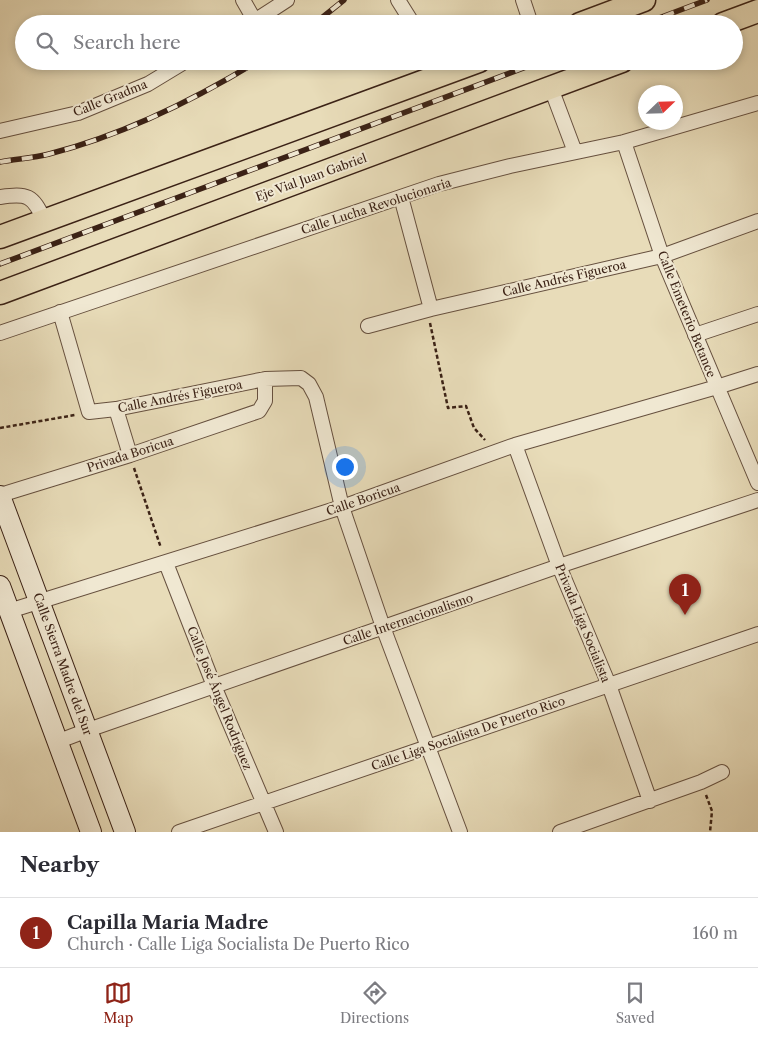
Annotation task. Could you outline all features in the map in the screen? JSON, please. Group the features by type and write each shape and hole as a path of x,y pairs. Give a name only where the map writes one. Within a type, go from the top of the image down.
{"main road":[{"path":"604,15 644,0"},
{"path":"743,17 758,12"},
{"path":"0,237 434,70"},
{"name":"Eje Vial Juan Gabriel","path":"0,293 598,70"}],"street":[{"path":"243,0 250,15"},
{"path":"264,15 287,0"},
{"path":"398,0 407,15"},
{"path":"523,0 528,15"},
{"name":"Calle Gradma","path":"0,131 78,113 148,84 171,70"},
{"path":"551,88 575,152"},
{"name":"Calle Lucha Revolucionaria","path":"0,333 439,184 624,142 758,103"},
{"name":"Calle Emeterio Betance","path":"624,142 662,256 758,483"},
{"path":"0,197 27,196 37,203 44,220"},
{"path":"401,197 431,310"},
{"name":"Calle Andrés Figueroa","path":"368,326 662,256 758,221"},
{"name":"Calle Andrés Figueroa","path":"60,312 89,412 116,409 265,379 301,378 309,384 316,397 342,507"},
{"path":"695,335 758,314"},
{"name":"Calle Boricua","path":"9,611 342,507 515,445 758,374"},
{"name":"Privada Boricua","path":"0,496 259,412 266,401 265,379"},
{"path":"116,409 130,455"},
{"name":"Privada Liga Socialista","path":"515,445 559,566 609,685 650,801"},
{"name":"Calle Sierra Madre del Sur","path":"0,496 125,832"},
{"name":"Calle Internacionalismo","path":"59,741 559,566 758,500"},
{"path":"342,507 383,627 460,832"},
{"name":"Calle José Ángel Rodríguez","path":"166,563 214,686 276,832"},
{"path":"0,586 59,741 91,832"},
{"name":"Calle Liga Socialista De Puerto Rico","path":"178,832 758,634"},
{"path":"560,832 650,801 722,772"}],"path":[{"path":"431,310 429,327 448,408 466,406 474,428 496,452"},
{"path":"0,428 59,417"},
{"path":"130,455 166,563"},
{"path":"701,782 712,811 710,832"}],"railway":[{"path":"325,15 344,0"},
{"path":"667,15 707,0"},
{"path":"0,162 49,154 131,127 183,103 243,70"},
{"path":"0,264 518,70"}],"place":[{"name":"Capilla Maria Madre","path":"685,615"}]}
